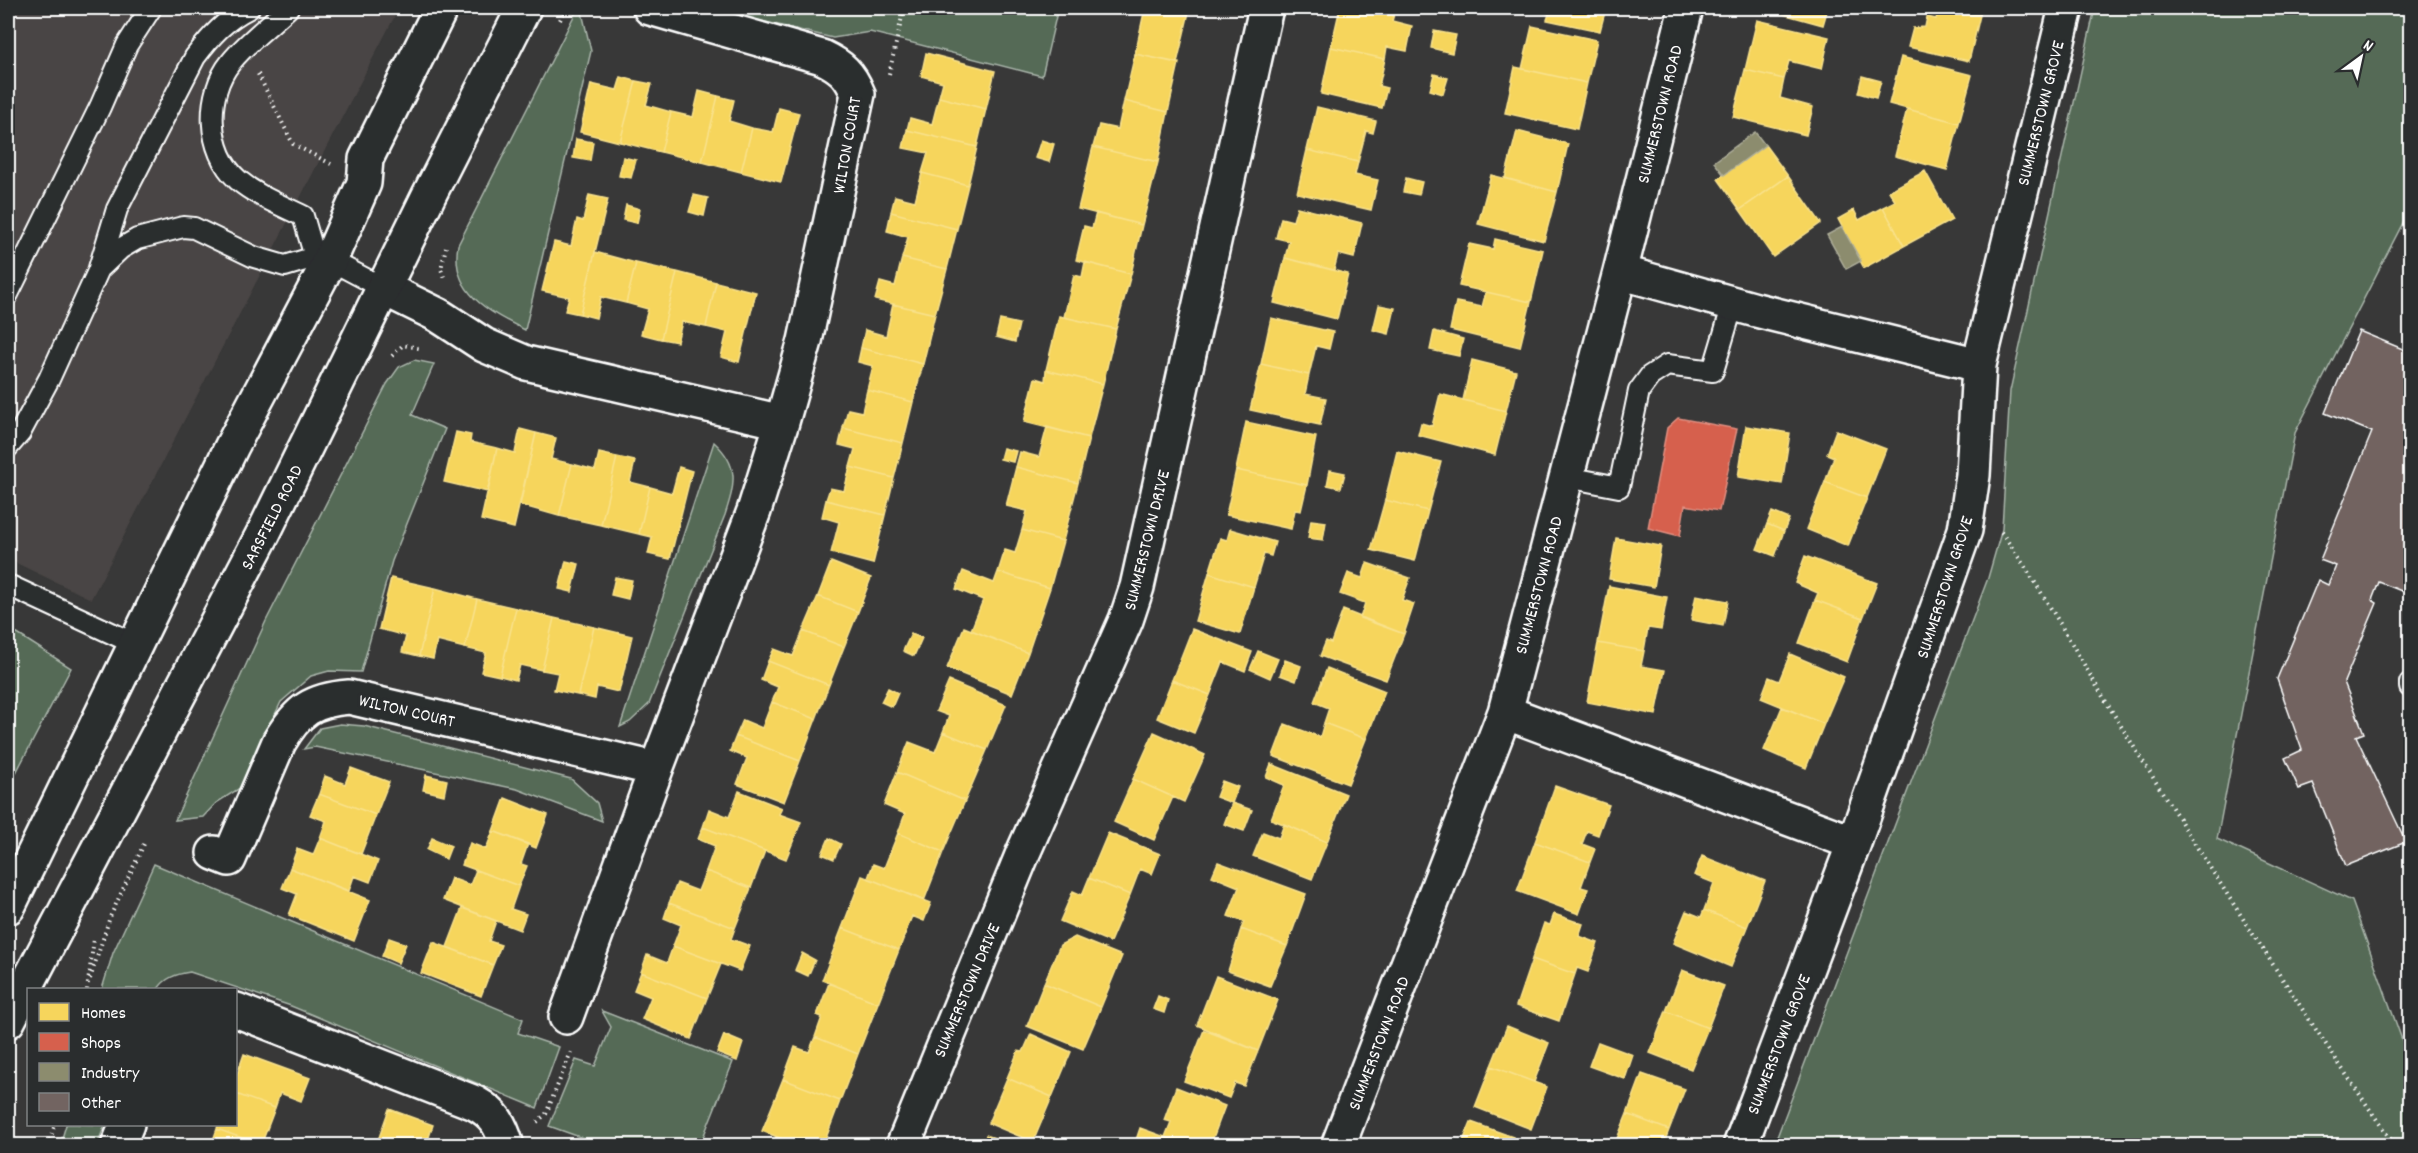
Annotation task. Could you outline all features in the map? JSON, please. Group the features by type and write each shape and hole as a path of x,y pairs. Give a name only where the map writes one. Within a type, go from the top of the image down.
{"street":[{"path":"8,907 323,258 364,183 366,159 441,8"},
{"name":"SARSFIELD ROAD","path":"8,1021 264,531 524,8"},
{"name":"WILTON COURT","path":"566,1017 656,769 754,511 806,341 858,94 851,77 840,65 822,57 650,8"},
{"name":"SUMMERSTOWN DRIVE","path":"903,1146 1023,853 1126,620 1137,587 1266,8"},
{"name":"SUMMERSTOWN ROAD","path":"1338,1146 1505,712 1620,272 1686,8"},
{"name":"SUMMERSTOWN GROVE","path":"1740,1146 1854,843 1970,510 1979,365 2067,8"},
{"path":"1620,272 1732,303 1979,365"},
{"path":"383,288 430,311 484,345 526,363 782,422"},
{"name":"WILTON COURT","path":"214,853 229,859 289,726 305,709 325,699 349,697 656,769"},
{"path":"1505,712 1854,843"},
{"path":"237,1010 475,1103 490,1111 501,1125 518,1138"},
{"path":"118,1146 128,1126"}],"lane":[{"path":"8,294 100,107 127,45 151,8"},
{"path":"8,447 20,433 44,390 99,269 117,209 195,57 225,22 249,8"},
{"path":"288,8 232,61 220,80 213,101 213,130 223,158 239,181 261,196 303,216 323,258 383,288"},
{"path":"99,269 120,249 137,239 183,227 204,232 254,257 285,266 323,258"},
{"path":"1567,477 1619,487 1639,391 1650,376 1667,365 1713,372 1732,303"},
{"path":"8,585 135,644"}],"path":[{"path":"558,24 566,8"},
{"path":"246,48 293,144 364,183"},
{"path":"445,282 441,268 448,242"},
{"path":"386,364 403,345 421,348"},
{"path":"1970,510 1993,521 2029,570 2163,792 2316,1032 2395,1146"},
{"path":"87,985 110,917 147,838"},
{"path":"518,1138 546,1113 571,1052 566,1017"},
{"path":"48,1146 55,1126"}],"shaded area":[{"path":"8,8 399,8 91,599 8,559"}],"green space":[{"path":"578,8 581,8 591,51 525,330 485,307 466,288 457,261 458,245"},
{"path":"707,8 1058,8 1042,76 870,32 833,38"},
{"path":"2095,8 2410,8 2410,209 2295,433 2217,839 2352,901 2410,1062 2410,1145 1774,1145 1988,578 2002,529 2010,391"},
{"path":"414,360 434,364 412,415 445,429 392,561 361,672 329,671 311,676 281,702 240,788 216,803 203,817 175,820 266,621 387,384 399,367"},
{"path":"714,442 732,467 733,485 725,515 649,704 630,722 620,727"},
{"path":"8,628 71,668 8,788"},
{"path":"340,724 364,726 571,779 597,803 602,821 517,789 315,747 304,749 320,728"},
{"path":"154,864 523,1019 518,1033 559,1047 537,1108 291,1006 190,972 171,977 159,988 102,988 113,953"},
{"path":"602,1011 733,1062 700,1145 602,1145 549,1126 576,1060 595,1066 611,1027"},
{"path":"65,1126 105,1126 97,1145 60,1145"}],"building: Homes":[{"path":"1145,8 1190,8 1177,63 1135,54"},
{"path":"1340,8 1379,8 1395,11 1392,21 1412,26 1407,51 1387,47 1385,59 1331,47"},
{"path":"1525,8 1606,8 1600,31 1547,20 1549,14"},
{"path":"1761,8 1828,8 1823,25"},
{"path":"1939,8 1968,8 1981,11 1969,61 1908,47 1913,28 1925,27 1927,17 1936,19"},
{"path":"1757,20 1829,37 1822,69 1789,61 1784,79 1745,70"},
{"path":"1532,26 1597,40 1587,83 1522,69"},
{"path":"1434,31 1456,35 1452,53 1431,48"},
{"path":"1331,47 1385,59 1379,86 1387,88 1382,108 1321,94"},
{"path":"926,53 995,71 986,109 939,97 943,82 921,76"},
{"path":"1135,54 1179,63 1168,112 1124,101"},
{"path":"1901,57 1972,75 1959,123 1889,104"},
{"path":"1515,67 1587,83 1577,129 1505,113"},
{"path":"1745,70 1784,79 1780,98 1813,107 1806,135 1733,117"},
{"path":"1434,74 1448,78 1443,94 1430,90"},
{"path":"1862,76 1881,81 1876,98 1858,93"},
{"path":"621,77 636,81 620,142 580,132 591,84 617,90"},
{"path":"636,81 652,84 646,105 671,112 661,152 620,142"},
{"path":"699,91 718,96 702,162 661,152 671,112 693,117"},
{"path":"718,96 734,100 729,121 752,128 741,172 702,162"},
{"path":"939,97 986,109 977,147 907,130 910,118 932,124"},
{"path":"1124,101 1168,112 1158,162 1093,147 1099,125 1118,129"},
{"path":"1317,107 1376,121 1373,133 1366,131 1358,162 1307,150"},
{"path":"779,108 799,113 781,182 741,172 752,128 773,132"},
{"path":"1907,109 1959,123 1947,170 1895,156"},
{"path":"907,130 977,147 968,185 922,173 928,153 903,148"},
{"path":"1517,131 1568,144 1557,192 1505,178"},
{"path":"576,139 593,142 590,161 573,158"},
{"path":"1041,140 1054,144 1049,162 1035,158"},
{"path":"1765,145 1788,176 1740,210 1718,179"},
{"path":"1093,147 1158,162 1142,225 1078,209"},
{"path":"1307,150 1358,162 1355,175 1378,180 1371,210 1297,193"},
{"path":"623,157 636,160 631,178 619,176"},
{"path":"1925,171 1952,220 1904,246 1883,207 1895,201 1889,191"},
{"path":"922,173 968,185 957,229 891,212 895,196 915,201"},
{"path":"1491,175 1557,192 1544,241 1478,224"},
{"path":"1788,176 1821,223 1773,257 1740,210"},
{"path":"1406,178 1422,182 1419,195 1403,192"},
{"path":"589,195 608,199 580,314 565,311 569,297 542,291 554,242 571,246 577,219 583,221"},
{"path":"694,195 708,198 704,216 689,212"},
{"path":"626,205 640,209 637,223 623,220"},
{"path":"1297,207 1362,223 1354,258 1338,254 1334,270 1285,258 1289,241 1276,238 1281,218 1293,221"},
{"path":"1883,207 1904,246 1864,268 1838,219 1854,210 1859,220"},
{"path":"891,212 957,229 947,269 902,258 908,237 887,231"},
{"path":"1096,213 1142,225 1131,274 1076,260 1084,226 1092,228"},
{"path":"1495,239 1543,250 1531,302 1459,286 1469,244 1493,249"},
{"path":"595,252 636,263 626,303 601,297 596,318 580,314"},
{"path":"902,258 947,269 935,314 875,300 880,282 895,286"},
{"path":"1285,258 1348,274 1337,319 1274,303"},
{"path":"1085,262 1131,274 1116,329 1064,317 1074,275 1082,277"},
{"path":"636,263 677,272 661,339 641,334 648,309 626,303"},
{"path":"677,272 716,282 706,327 682,322 677,342 661,339"},
{"path":"716,282 756,292 739,362 721,357 727,332 706,327"},
{"path":"1486,292 1531,302 1520,347 1450,330 1456,302 1482,307"},
{"path":"893,304 935,314 923,364 861,348 865,330 886,336"},
{"path":"1379,305 1395,308 1389,334 1373,330"},
{"path":"1059,316 1116,329 1103,384 1046,370"},
{"path":"1271,318 1333,332 1329,349 1316,346 1309,375 1261,364"},
{"path":"1000,320 1019,324 1015,342 996,337"},
{"path":"1434,331 1463,339 1459,356 1430,350"},
{"path":"861,348 923,364 913,402 867,390 873,366 858,362"},
{"path":"1472,360 1516,371 1506,411 1463,400"},
{"path":"1261,364 1309,375 1305,394 1326,398 1320,425 1250,410"},
{"path":"1046,370 1103,384 1089,438 1024,422 1035,378 1045,381"},
{"path":"867,390 913,402 903,443 843,428 848,409 862,412"},
{"path":"1440,394 1506,411 1495,455 1418,435 1421,423 1432,426"},
{"path":"1246,422 1316,437 1307,485 1236,470"},
{"path":"1746,426 1790,433 1782,484 1738,477"},
{"path":"1047,427 1089,438 1078,483 1016,467 1020,452 1039,457"},
{"path":"843,428 903,443 894,478 850,467 855,449 839,445"},
{"path":"520,429 536,433 514,528 481,520 497,448 515,453"},
{"path":"1836,430 1886,449 1867,498 1825,482 1834,457 1827,454"},
{"path":"456,432 471,435 470,442 497,448 488,492 444,482"},
{"path":"536,433 556,438 551,459 572,464 559,516 520,505"},
{"path":"1003,448 1016,451 1013,462 1000,459"},
{"path":"1397,451 1441,462 1428,511 1385,500"},
{"path":"599,453 617,457 601,525 559,516 572,464 595,470"},
{"path":"617,457 635,461 630,482 650,487 639,534 601,525"},
{"path":"679,467 692,471 670,559 648,554 652,537 639,534 650,487 672,493"},
{"path":"850,467 894,478 885,515 826,500 830,488 844,491"},
{"path":"1016,467 1078,483 1063,541 1022,530 1027,511 1006,506"},
{"path":"1236,470 1307,485 1301,511 1295,510 1291,529 1226,515"},
{"path":"1330,470 1345,473 1341,488 1327,485"},
{"path":"1825,482 1867,498 1848,546 1806,529"},
{"path":"826,500 885,515 873,564 831,553 839,522 822,517"},
{"path":"1385,500 1428,511 1415,561 1371,550"},
{"path":"1772,512 1789,519 1784,531 1767,524"},
{"path":"1311,520 1326,522 1323,540 1308,538"},
{"path":"1767,524 1784,531 1775,556 1757,549"},
{"path":"1230,529 1275,542 1271,556 1264,554 1254,587 1209,573 1220,538 1227,540"},
{"path":"1022,530 1063,541 1050,588 998,572 1005,550 1015,553"},
{"path":"1616,538 1661,546 1654,587 1609,579"},
{"path":"1805,556 1877,583 1863,618 1815,600 1818,593 1795,583"},
{"path":"566,561 579,564 572,592 559,589"},
{"path":"831,562 871,578 858,612 818,596"},
{"path":"1367,563 1410,578 1402,600 1414,604 1404,634 1360,618 1365,603 1340,594 1348,573 1362,578"},
{"path":"963,571 994,583 998,572 1050,588 1028,653 971,630 983,600 956,589"},
{"path":"1209,573 1254,587 1240,634 1195,621"},
{"path":"615,577 632,580 628,599 611,595"},
{"path":"391,578 435,588 419,656 402,652 406,636 379,629"},
{"path":"1609,586 1667,597 1661,630 1648,628 1644,651 1598,643"},
{"path":"435,588 477,599 465,648 437,641 433,659 419,656"},
{"path":"1696,595 1728,601 1723,626 1691,620"},
{"path":"818,596 858,612 844,647 803,631"},
{"path":"477,599 516,608 500,676 481,672 486,653 465,648"},
{"path":"1815,600 1863,618 1847,662 1799,643"},
{"path":"516,608 554,618 542,670 520,665 516,680 500,676"},
{"path":"1343,610 1404,634 1386,680 1320,656 1326,641 1331,643"},
{"path":"554,618 594,627 578,695 554,690 558,673 542,670"},
{"path":"594,627 632,636 619,692 597,687 595,699 578,695"},
{"path":"964,627 1028,653 1012,694 947,668"},
{"path":"1192,629 1252,652 1245,671 1223,662 1210,695 1172,680"},
{"path":"803,631 844,647 829,685 768,661 774,649 793,656"},
{"path":"911,634 922,638 914,656 903,651"},
{"path":"1598,643 1644,651 1641,666 1665,670 1656,715 1587,702"},
{"path":"1258,651 1278,659 1270,678 1250,669"},
{"path":"1790,654 1844,677 1824,724 1761,698 1769,677 1779,681"},
{"path":"1285,660 1301,666 1296,681 1280,675"},
{"path":"768,661 829,685 816,719 772,702 778,687 761,680"},
{"path":"1327,668 1385,691 1366,739 1324,723 1329,708 1314,702"},
{"path":"1172,680 1210,695 1194,733 1157,718"},
{"path":"949,681 1006,705 987,750 943,732 949,716 936,711"},
{"path":"888,688 898,693 892,707 881,702"},
{"path":"772,702 816,719 800,761 736,736 743,720 762,728"},
{"path":"1782,707 1824,724 1806,768 1764,750"},
{"path":"1324,723 1366,739 1348,784 1273,756 1285,724 1320,737"},
{"path":"943,732 987,750 965,801 897,772 909,742 935,752"},
{"path":"1154,732 1205,755 1184,802 1133,779"},
{"path":"736,736 800,761 784,802 737,784 747,758 730,751"},
{"path":"1271,764 1346,794 1327,842 1271,819 1284,785 1266,777"},
{"path":"351,768 389,782 376,815 319,794 325,776 345,784"},
{"path":"897,772 965,801 943,852 898,833 905,814 884,805"},
{"path":"426,775 447,780 444,795 423,790"},
{"path":"1133,779 1173,797 1154,840 1114,822"},
{"path":"1222,781 1238,787 1232,803 1216,797"},
{"path":"1555,786 1609,805 1598,835 1587,831 1582,844 1595,849 1590,862 1535,842"},
{"path":"739,791 782,808 779,814 801,822 786,859 703,827 709,809 729,817"},
{"path":"319,794 376,815 361,854 320,838 326,821 310,815"},
{"path":"505,798 548,815 536,848 493,831"},
{"path":"1232,803 1252,810 1244,831 1224,824"},
{"path":"1284,824 1327,842 1312,879 1253,856 1263,832 1279,838"},
{"path":"703,827 765,851 751,888 706,871 715,846 698,839"},
{"path":"493,831 528,844 521,864 527,866 519,886 462,865 470,843 486,849"},
{"path":"898,833 943,852 924,901 868,878 873,864 884,868"},
{"path":"1108,833 1160,854 1152,874 1140,869 1130,895 1089,878"},
{"path":"320,838 378,861 370,882 354,876 349,891 290,868 297,849 313,855"},
{"path":"432,838 451,846 446,859 427,850"},
{"path":"829,838 841,844 834,859 822,854"},
{"path":"1535,842 1590,862 1581,887 1588,889 1579,914 1517,891"},
{"path":"1702,856 1765,881 1747,927 1704,910 1714,883 1694,875"},
{"path":"1218,862 1306,894 1287,946 1241,929 1244,922 1228,916 1239,887 1212,876"},
{"path":"290,868 370,900 354,941 289,915 297,894 282,888"},
{"path":"476,870 519,886 511,909 526,914 520,930 443,900 451,878 470,885"},
{"path":"706,871 751,888 735,928 669,903 677,883 698,891"},
{"path":"862,876 931,903 924,921 912,916 899,950 842,928"},
{"path":"1089,878 1130,895 1110,942 1060,921 1073,891 1082,895"},
{"path":"669,903 735,928 731,939 750,946 740,971 673,946 681,925 664,918"},
{"path":"462,908 496,921 489,941 501,945 493,965 447,947"},
{"path":"1704,910 1747,927 1731,967 1673,943 1686,911 1701,917"},
{"path":"1554,914 1583,924 1579,936 1598,943 1588,972 1577,968 1575,974 1532,959 1544,923 1550,925"},
{"path":"842,928 899,950 878,1003 822,980"},
{"path":"1241,929 1287,946 1270,986 1228,971"},
{"path":"1075,937 1122,956 1101,1007 1044,983 1060,945"},
{"path":"389,938 406,944 398,963 382,956"},
{"path":"433,942 493,965 481,996 421,973"},
{"path":"673,946 721,964 707,998 641,972 647,955 667,963"},
{"path":"802,953 815,960 808,976 795,970"},
{"path":"1532,959 1575,974 1559,1021 1516,1006"},
{"path":"1682,970 1724,986 1708,1028 1666,1011"},
{"path":"641,972 707,998 691,1039 642,1019 651,997 634,990"},
{"path":"1216,976 1278,1000 1258,1051 1197,1025"},
{"path":"829,983 878,1003 858,1054 815,1037 822,1017 817,1015"},
{"path":"1044,983 1101,1007 1083,1049 1027,1026"},
{"path":"1158,996 1168,1000 1164,1013 1153,1009"},
{"path":"1666,1011 1708,1028 1691,1069 1650,1053"},
{"path":"1507,1026 1549,1043 1534,1082 1491,1066"},
{"path":"1204,1030 1258,1051 1244,1086 1235,1083 1229,1098 1184,1081"},
{"path":"1031,1034 1071,1052 1052,1097 1007,1078 1018,1051 1023,1052"},
{"path":"724,1035 743,1043 737,1061 717,1053"},
{"path":"815,1037 858,1054 840,1101 783,1079 795,1047 809,1052"},
{"path":"1598,1042 1633,1055 1625,1079 1589,1066"},
{"path":"244,1054 310,1078 301,1101 280,1093 275,1108 237,1094 237,1074"},
{"path":"1491,1066 1547,1087 1531,1129 1475,1107"},
{"path":"1642,1074 1685,1089 1669,1130 1627,1114"},
{"path":"1007,1078 1052,1097 1033,1142 988,1123"},
{"path":"783,1079 840,1101 823,1146 800,1146 762,1131"},
{"path":"1176,1087 1225,1106 1210,1146 1187,1146 1165,1137 1171,1122 1164,1120"},
{"path":"237,1094 275,1108 261,1145 217,1129 218,1126 237,1126"},
{"path":"389,1109 433,1125 426,1146 376,1146"},
{"path":"1627,1114 1669,1130 1663,1146 1614,1146"},
{"path":"1471,1122 1513,1137 1509,1146 1461,1146"},
{"path":"1140,1128 1165,1137 1187,1146 1134,1146"},
{"path":"217,1129 261,1145 211,1146"},
{"path":"986,1135 1017,1146 983,1146"},
{"path":"776,1137 800,1146 773,1146"}],"building: Shops":[{"path":"1678,418 1737,429 1719,511 1685,505 1680,536 1648,528 1667,428"}],"building: Industry":[{"path":"1755,132 1765,145 1724,175 1714,162"},
{"path":"1842,227 1861,261 1846,269 1827,235"}],"building: Other":[{"path":"2359,331 2410,352 2410,575 2404,592 2379,582 2372,600 2377,603 2344,682 2364,733 2356,736 2406,842 2346,866 2313,784 2299,789 2285,758 2302,750 2277,679 2318,580 2328,585 2336,566 2320,560 2372,432 2325,413"}]}
